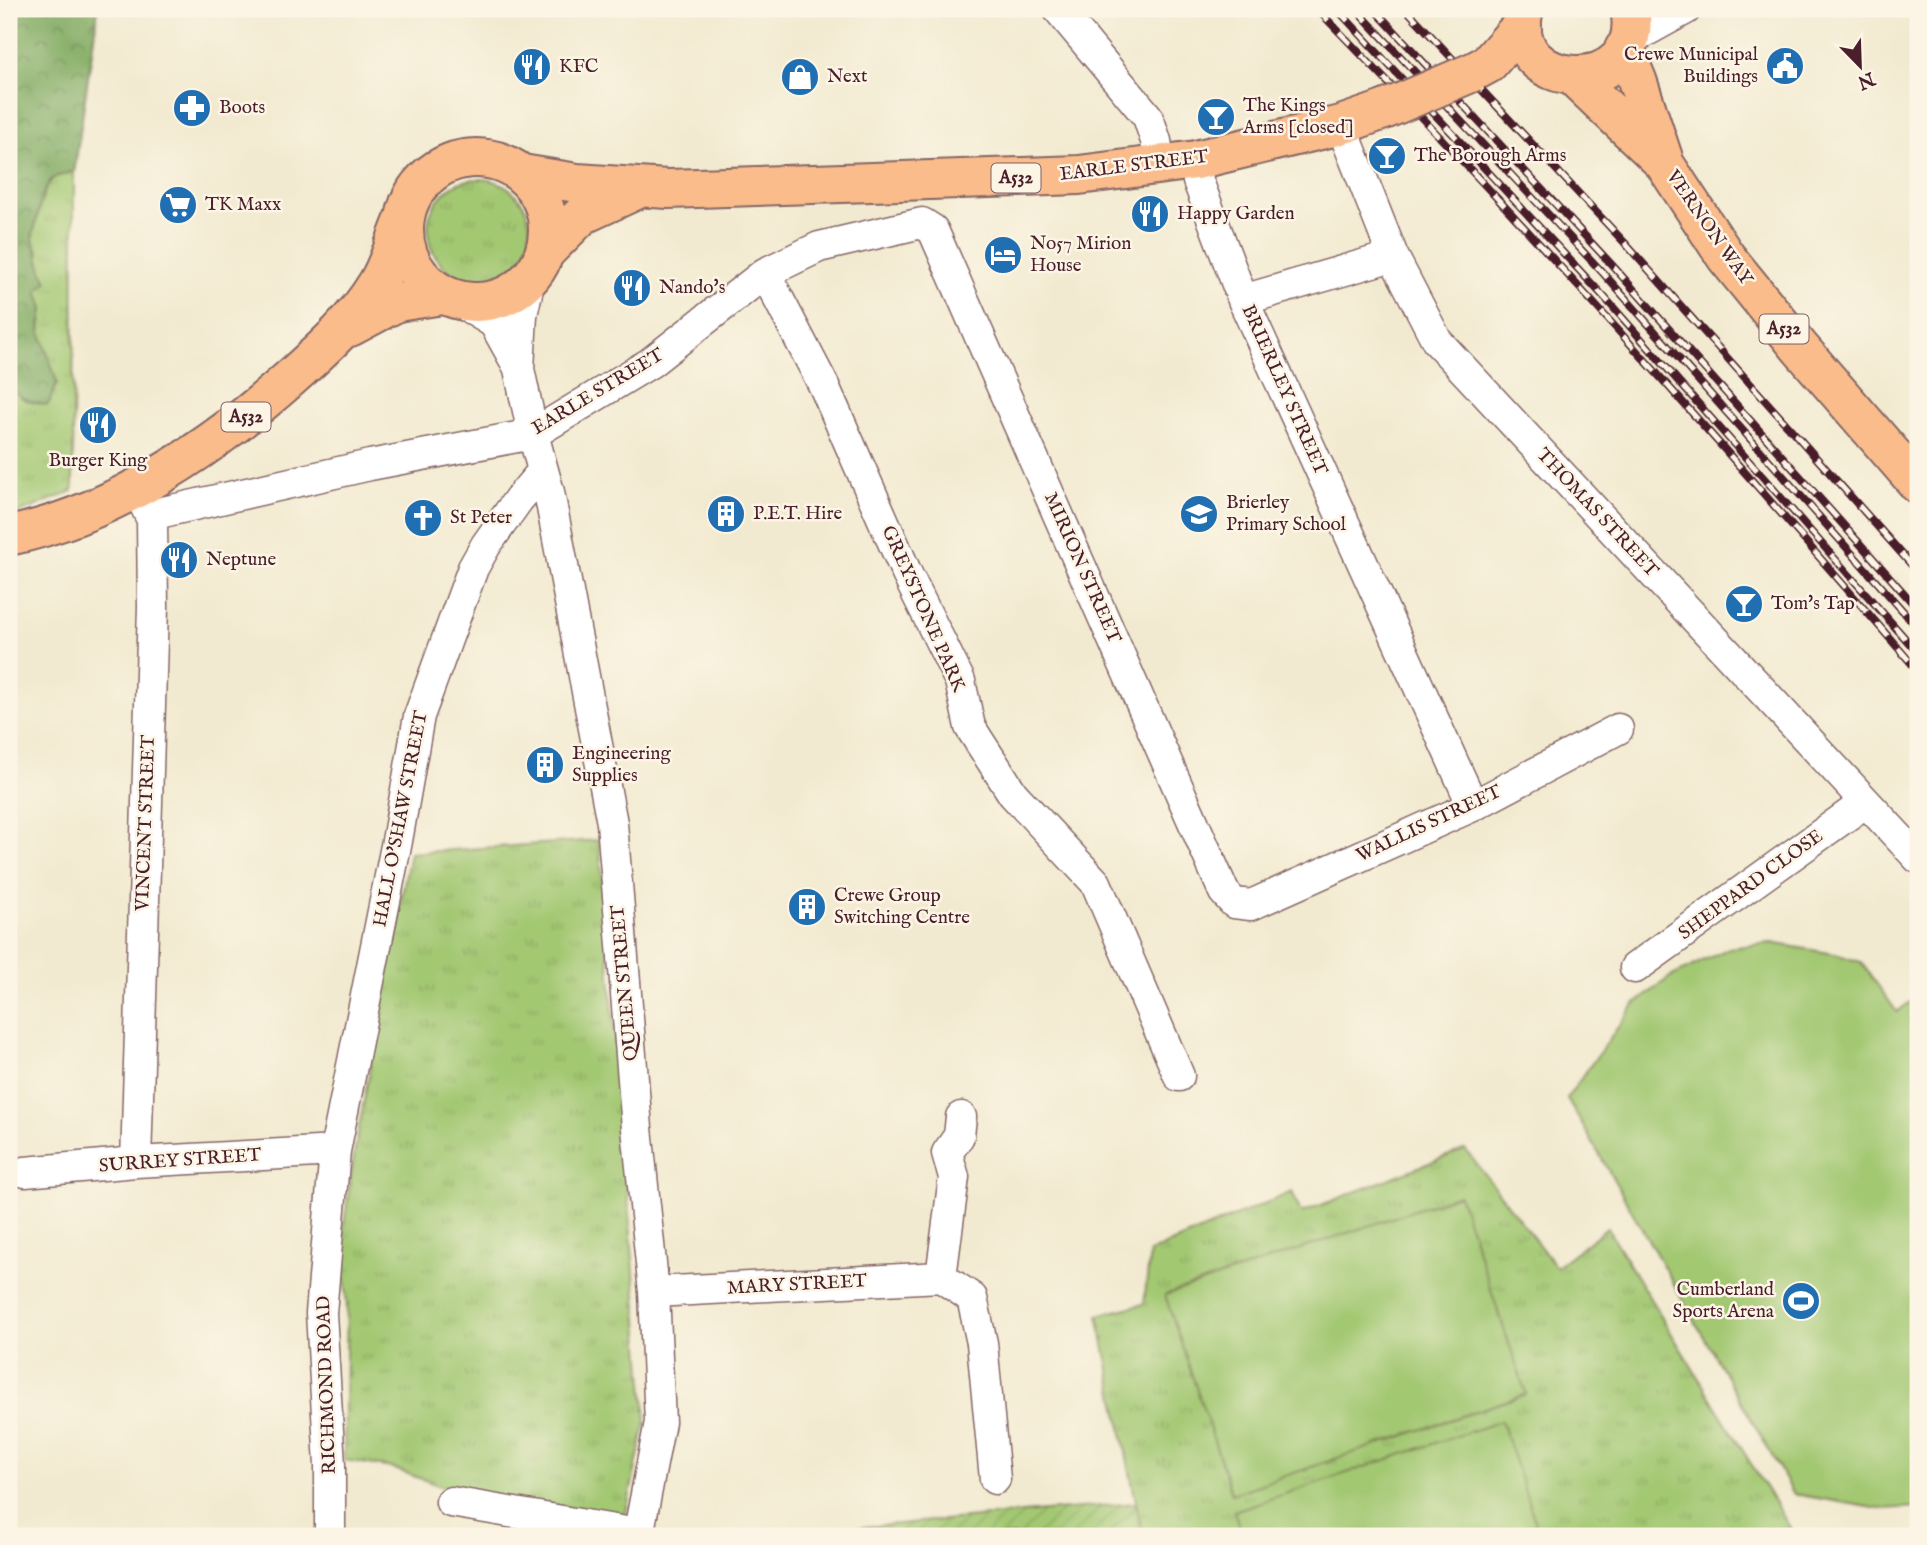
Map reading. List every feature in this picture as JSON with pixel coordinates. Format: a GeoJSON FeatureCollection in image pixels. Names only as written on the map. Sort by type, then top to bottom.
{"type":"FeatureCollection","features":[{"type":"Feature","properties":{"kind":"main road","name":"EARLE STREET"},"geometry":{"type":"LineString","coordinates":[[1480,68],[1523,14]]}},
{"type":"Feature","properties":{"kind":"main road","name":"VERNON WAY"},"geometry":{"type":"LineString","coordinates":[[1523,14],[1532,54],[1562,74],[1664,163]]}},
{"type":"Feature","properties":{"kind":"main road"},"geometry":{"type":"LineString","coordinates":[[1562,74],[1600,71],[1618,58],[1627,33]]}},
{"type":"Feature","properties":{"kind":"main road","name":"VERNON WAY"},"geometry":{"type":"LineString","coordinates":[[1627,33],[1637,80],[1664,163],[1726,257],[1800,348],[1918,484]]}},
{"type":"Feature","properties":{"kind":"main road","name":"EARLE STREET"},"geometry":{"type":"LineString","coordinates":[[522,174],[577,183],[640,188],[1079,175],[1178,163],[1341,125],[1384,110],[1480,68],[1562,74]]}},
{"type":"Feature","properties":{"kind":"main road"},"geometry":{"type":"LineString","coordinates":[[464,158],[484,158],[505,163],[522,174],[537,191],[545,210],[548,231],[537,266],[515,291],[497,300],[478,303],[451,298],[425,282],[411,264],[404,242],[404,220],[416,188],[429,174],[464,158]]}},
{"type":"Feature","properties":{"kind":"main road","name":"EARLE STREET"},"geometry":{"type":"LineString","coordinates":[[537,266],[582,215],[640,188]]}},
{"type":"Feature","properties":{"kind":"main road","name":"EARLE STREET"},"geometry":{"type":"LineString","coordinates":[[17,534],[84,512],[143,501],[194,455],[255,411],[344,330],[379,282],[404,220]]}},
{"type":"Feature","properties":{"kind":"main road","name":"EARLE STREET"},"geometry":{"type":"LineString","coordinates":[[344,330],[397,302],[451,298]]}},
{"type":"Feature","properties":{"kind":"street","name":"BRIERLEY STREET"},"geometry":{"type":"LineString","coordinates":[[1058,9],[1148,117],[1156,141],[1198,181],[1243,300],[1473,806]]}},
{"type":"Feature","properties":{"kind":"street"},"geometry":{"type":"LineString","coordinates":[[1627,33],[1686,9]]}},
{"type":"Feature","properties":{"kind":"street","name":"THOMAS STREET"},"geometry":{"type":"LineString","coordinates":[[1341,125],[1393,256],[1437,341],[1918,858]]}},
{"type":"Feature","properties":{"kind":"street","name":"EARLE STREET"},"geometry":{"type":"LineString","coordinates":[[143,501],[204,503],[370,465],[533,434],[650,363],[765,274],[819,247],[922,223],[933,230]]}},
{"type":"Feature","properties":{"kind":"street","name":"MIRION STREET"},"geometry":{"type":"LineString","coordinates":[[933,230],[1224,892],[1234,903]]}},
{"type":"Feature","properties":{"kind":"street"},"geometry":{"type":"LineString","coordinates":[[1243,300],[1393,256]]}},
{"type":"Feature","properties":{"kind":"street"},"geometry":{"type":"LineString","coordinates":[[519,369],[522,315],[537,266]]}},
{"type":"Feature","properties":{"kind":"street","name":"GREYSTONE PARK"},"geometry":{"type":"LineString","coordinates":[[765,274],[824,386],[907,573],[960,681],[970,727],[1013,794],[1096,883],[1179,1076]]}},
{"type":"Feature","properties":{"kind":"street"},"geometry":{"type":"LineString","coordinates":[[451,298],[494,323],[519,369]]}},
{"type":"Feature","properties":{"kind":"street","name":"QUEEN STREET"},"geometry":{"type":"LineString","coordinates":[[519,369],[549,492],[612,823],[654,1292],[660,1422],[638,1535]]}},
{"type":"Feature","properties":{"kind":"street","name":"HALL O'SHAW STREET"},"geometry":{"type":"LineString","coordinates":[[335,1151],[419,716],[473,568],[494,533],[542,472]]}},
{"type":"Feature","properties":{"kind":"street","name":"VINCENT STREET"},"geometry":{"type":"LineString","coordinates":[[135,1163],[153,607],[152,520],[143,501]]}},
{"type":"Feature","properties":{"kind":"street","name":"WALLIS STREET"},"geometry":{"type":"LineString","coordinates":[[1234,903],[1251,905],[1473,806],[1618,729]]}},
{"type":"Feature","properties":{"kind":"street","name":"SHEPPARD CLOSE"},"geometry":{"type":"LineString","coordinates":[[1635,968],[1866,802]]}},
{"type":"Feature","properties":{"kind":"street"},"geometry":{"type":"LineString","coordinates":[[961,1117],[959,1136],[947,1153],[954,1177],[941,1277],[972,1298],[982,1343],[995,1479]]}},
{"type":"Feature","properties":{"kind":"street","name":"SURREY STREET"},"geometry":{"type":"LineString","coordinates":[[25,1172],[335,1151]]}},
{"type":"Feature","properties":{"kind":"street","name":"RICHMOND ROAD"},"geometry":{"type":"LineString","coordinates":[[330,1536],[330,1465],[321,1313],[335,1151]]}},
{"type":"Feature","properties":{"kind":"street","name":"MARY STREET"},"geometry":{"type":"LineString","coordinates":[[654,1292],[941,1277]]}},
{"type":"Feature","properties":{"kind":"street"},"geometry":{"type":"LineString","coordinates":[[451,1502],[638,1535]]}},
{"type":"Feature","properties":{"kind":"green space"},"geometry":{"type":"Polygon","coordinates":[[[25,9],[98,9],[74,174],[71,172],[54,178],[46,188],[32,237],[47,282],[37,291],[43,308],[40,331],[57,383],[48,405],[24,399],[11,386],[9,379],[9,22],[13,12],[25,9]]]}},
{"type":"Feature","properties":{"kind":"green space"},"geometry":{"type":"Polygon","coordinates":[[[71,172],[74,174],[73,491],[9,517],[9,379],[11,387],[57,383],[40,331],[43,308],[37,291],[39,254],[32,237],[46,188],[54,178],[71,172]]]}},
{"type":"Feature","properties":{"kind":"green space"},"geometry":{"type":"Polygon","coordinates":[[[479,179],[499,182],[522,201],[527,210],[530,230],[527,250],[508,273],[499,278],[479,281],[459,278],[436,259],[431,250],[428,230],[431,210],[450,187],[459,182],[479,179]]]}},
{"type":"Feature","properties":{"kind":"green space"},"geometry":{"type":"Polygon","coordinates":[[[599,840],[646,1420],[623,1526],[468,1496],[392,1468],[344,1460],[347,1308],[342,1238],[355,1149],[410,853],[599,840]]]}},
{"type":"Feature","properties":{"kind":"green space","name":"Cumberland Sports Arena"},"geometry":{"type":"Polygon","coordinates":[[[1771,943],[1835,954],[1861,962],[1897,1012],[1918,996],[1918,1507],[1880,1509],[1794,1494],[1567,1098],[1634,1005],[1670,977],[1729,948],[1771,943]]]}},
{"type":"Feature","properties":{"kind":"green space"},"geometry":{"type":"Polygon","coordinates":[[[1465,1149],[1556,1267],[1607,1228],[1795,1536],[1143,1536],[1098,1315],[1144,1304],[1150,1252],[1292,1192],[1301,1213],[1465,1149]]]}},
{"type":"Feature","properties":{"kind":"green space"},"geometry":{"type":"Polygon","coordinates":[[[1459,1195],[1526,1394],[1232,1494],[1165,1295],[1459,1195]]]}},
{"type":"Feature","properties":{"kind":"green space"},"geometry":{"type":"Polygon","coordinates":[[[1501,1421],[1540,1536],[1242,1536],[1234,1511],[1501,1421]]]}},
{"type":"Feature","properties":{"kind":"green space"},"geometry":{"type":"Polygon","coordinates":[[[1136,1503],[1143,1536],[783,1534],[1136,1503]]]}},
{"type":"Feature","properties":{"kind":"railway"},"geometry":{"type":"LineString","coordinates":[[1317,9],[1395,89],[1623,336],[1918,671]]}},
{"type":"Feature","properties":{"kind":"railway"},"geometry":{"type":"LineString","coordinates":[[1337,9],[1605,298],[1918,653]]}},
{"type":"Feature","properties":{"kind":"railway"},"geometry":{"type":"LineString","coordinates":[[1356,9],[1603,273],[1918,628]]}},
{"type":"Feature","properties":{"kind":"railway"},"geometry":{"type":"LineString","coordinates":[[1374,9],[1612,265],[1918,609]]}},
{"type":"Feature","properties":{"kind":"railway"},"geometry":{"type":"LineString","coordinates":[[1406,9],[1624,242],[1918,572]]}},
{"type":"Feature","properties":{"kind":"place","name":"Crewe Municipal Buildings"},"geometry":{"type":"Point","coordinates":[1785,66]}},
{"type":"Feature","properties":{"kind":"place","name":"KFC"},"geometry":{"type":"Point","coordinates":[532,67]}},
{"type":"Feature","properties":{"kind":"place","name":"Next"},"geometry":{"type":"Point","coordinates":[800,77]}},
{"type":"Feature","properties":{"kind":"place","name":"Boots"},"geometry":{"type":"Point","coordinates":[192,108]}},
{"type":"Feature","properties":{"kind":"place","name":"The Kings Arms [closed]"},"geometry":{"type":"Point","coordinates":[1216,117]}},
{"type":"Feature","properties":{"kind":"place","name":"The Borough Arms"},"geometry":{"type":"Point","coordinates":[1387,156]}},
{"type":"Feature","properties":{"kind":"place","name":"TK Maxx"},"geometry":{"type":"Point","coordinates":[178,205]}},
{"type":"Feature","properties":{"kind":"place","name":"Happy Garden"},"geometry":{"type":"Point","coordinates":[1150,214]}},
{"type":"Feature","properties":{"kind":"place","name":"No57 Mirion House"},"geometry":{"type":"Point","coordinates":[1003,255]}},
{"type":"Feature","properties":{"kind":"place","name":"Nando's"},"geometry":{"type":"Point","coordinates":[632,288]}},
{"type":"Feature","properties":{"kind":"place","name":"Burger King"},"geometry":{"type":"Point","coordinates":[98,425]}},
{"type":"Feature","properties":{"kind":"place","name":"P.E.T. Hire"},"geometry":{"type":"Point","coordinates":[726,514]}},
{"type":"Feature","properties":{"kind":"place","name":"Brierley Primary School"},"geometry":{"type":"Point","coordinates":[1199,514]}},
{"type":"Feature","properties":{"kind":"place","name":"St Peter"},"geometry":{"type":"Point","coordinates":[423,518]}},
{"type":"Feature","properties":{"kind":"place","name":"Neptune"},"geometry":{"type":"Point","coordinates":[179,560]}},
{"type":"Feature","properties":{"kind":"place","name":"Tom's Tap"},"geometry":{"type":"Point","coordinates":[1744,604]}},
{"type":"Feature","properties":{"kind":"place","name":"Engineering Supplies"},"geometry":{"type":"Point","coordinates":[545,765]}},
{"type":"Feature","properties":{"kind":"place","name":"Crewe Group Switching Centre"},"geometry":{"type":"Point","coordinates":[807,907]}},
{"type":"Feature","properties":{"kind":"place","name":"Cumberland Sports Arena"},"geometry":{"type":"Point","coordinates":[1801,1301]}}]}
